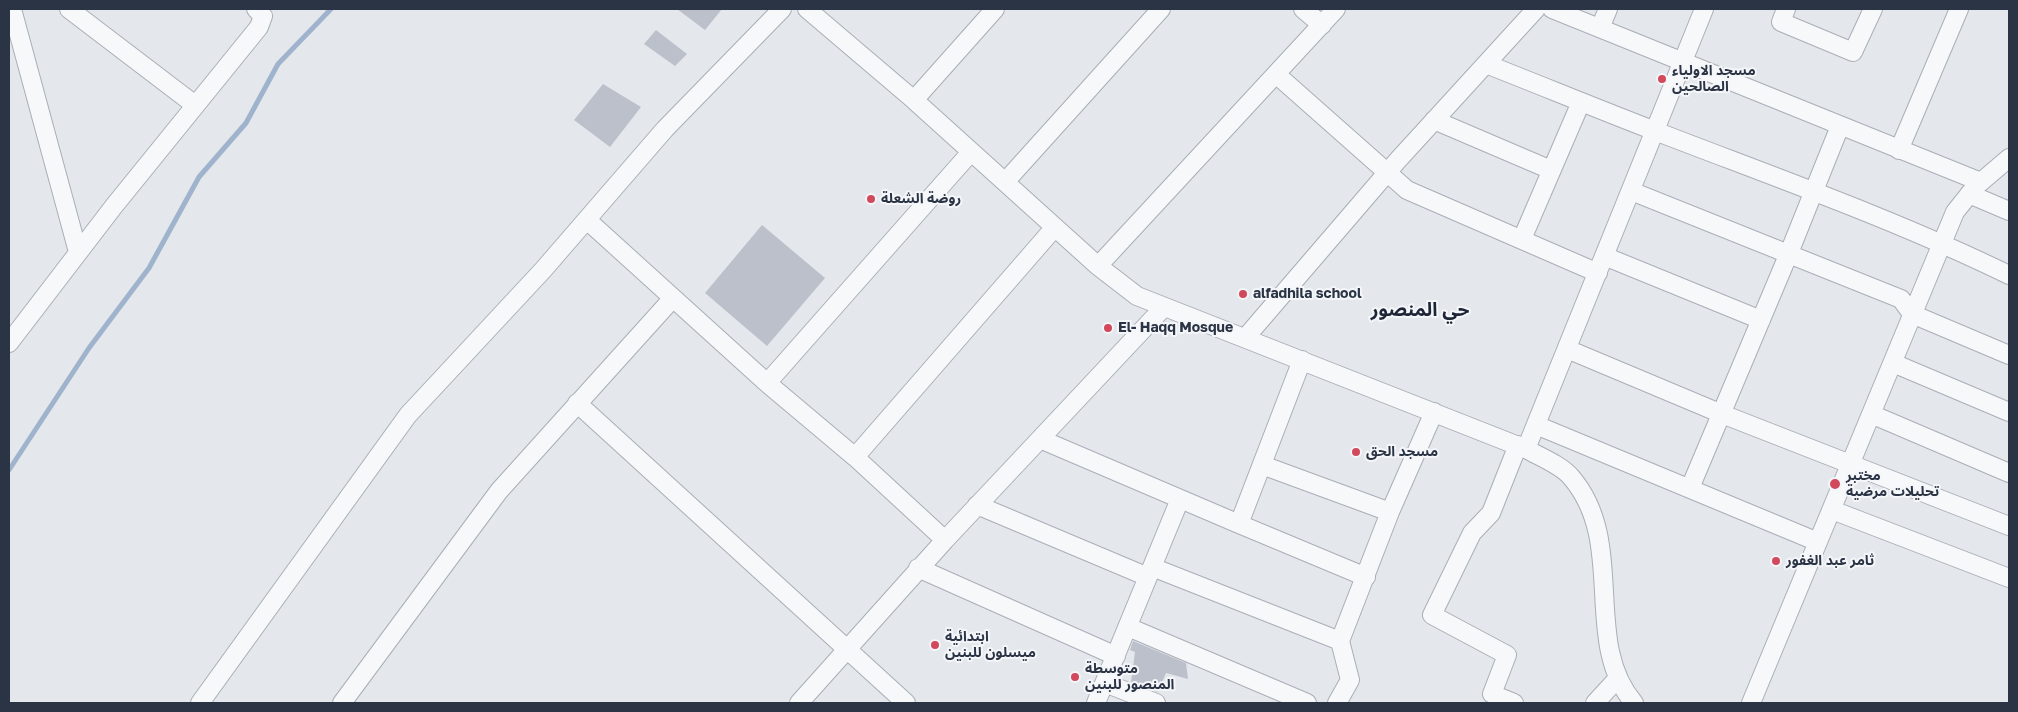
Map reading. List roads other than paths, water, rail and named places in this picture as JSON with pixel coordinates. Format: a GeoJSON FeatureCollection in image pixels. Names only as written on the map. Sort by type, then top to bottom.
{"type":"FeatureCollection","features":[{"type":"Feature","properties":{"kind":"street"},"geometry":{"type":"LineString","coordinates":[[12,9],[78,252]]}},
{"type":"Feature","properties":{"kind":"street"},"geometry":{"type":"LineString","coordinates":[[69,9],[195,105]]}},
{"type":"Feature","properties":{"kind":"street"},"geometry":{"type":"LineString","coordinates":[[9,343],[78,252],[259,27],[263,16],[256,9]]}},
{"type":"Feature","properties":{"kind":"street"},"geometry":{"type":"LineString","coordinates":[[200,703],[408,415],[587,220],[666,129],[782,9]]}},
{"type":"Feature","properties":{"kind":"street"},"geometry":{"type":"LineString","coordinates":[[806,9],[914,100],[1098,266],[1136,296],[1246,337],[1522,447],[1570,476],[1586,499],[1599,530],[1604,563],[1608,636],[1618,678],[1634,703]]}},
{"type":"Feature","properties":{"kind":"street"},"geometry":{"type":"LineString","coordinates":[[914,100],[995,9]]}},
{"type":"Feature","properties":{"kind":"street"},"geometry":{"type":"LineString","coordinates":[[1005,182],[1161,9]]}},
{"type":"Feature","properties":{"kind":"street"},"geometry":{"type":"LineString","coordinates":[[1303,9],[1322,25]]}},
{"type":"Feature","properties":{"kind":"street"},"geometry":{"type":"LineString","coordinates":[[1098,266],[1336,9]]}},
{"type":"Feature","properties":{"kind":"street"},"geometry":{"type":"LineString","coordinates":[[1552,9],[1899,150],[1975,188],[2009,211]]}},
{"type":"Feature","properties":{"kind":"street"},"geometry":{"type":"LineString","coordinates":[[1600,28],[1608,9]]}},
{"type":"Feature","properties":{"kind":"street"},"geometry":{"type":"LineString","coordinates":[[1514,703],[1492,694],[1507,655],[1432,615],[1472,533],[1491,513],[1522,447],[1536,425],[1704,9]]}},
{"type":"Feature","properties":{"kind":"street"},"geometry":{"type":"LineString","coordinates":[[1786,9],[1781,22],[1853,52],[1873,9]]}},
{"type":"Feature","properties":{"kind":"street"},"geometry":{"type":"LineString","coordinates":[[1899,150],[1959,9]]}},
{"type":"Feature","properties":{"kind":"street"},"geometry":{"type":"LineString","coordinates":[[1246,337],[1387,173],[1486,64],[1526,12]]}},
{"type":"Feature","properties":{"kind":"street"},"geometry":{"type":"LineString","coordinates":[[1486,64],[1656,131],[1814,190],[1942,242],[2009,275]]}},
{"type":"Feature","properties":{"kind":"street"},"geometry":{"type":"LineString","coordinates":[[1276,75],[1407,190],[1598,272]]}},
{"type":"Feature","properties":{"kind":"street"},"geometry":{"type":"LineString","coordinates":[[1522,239],[1581,102]]}},
{"type":"Feature","properties":{"kind":"street"},"geometry":{"type":"LineString","coordinates":[[1434,120],[1551,170]]}},
{"type":"Feature","properties":{"kind":"street"},"geometry":{"type":"LineString","coordinates":[[1690,488],[1789,253],[1840,126]]}},
{"type":"Feature","properties":{"kind":"street"},"geometry":{"type":"LineString","coordinates":[[767,383],[971,152]]}},
{"type":"Feature","properties":{"kind":"street"},"geometry":{"type":"LineString","coordinates":[[1751,703],[1955,212],[1975,188],[2006,164]]}},
{"type":"Feature","properties":{"kind":"street"},"geometry":{"type":"LineString","coordinates":[[1631,191],[1901,299],[1912,314],[2009,355]]}},
{"type":"Feature","properties":{"kind":"street"},"geometry":{"type":"LineString","coordinates":[[587,220],[767,383],[855,457],[945,540]]}},
{"type":"Feature","properties":{"kind":"street"},"geometry":{"type":"LineString","coordinates":[[855,457],[1055,227]]}},
{"type":"Feature","properties":{"kind":"street"},"geometry":{"type":"LineString","coordinates":[[1604,256],[1761,320]]}},
{"type":"Feature","properties":{"kind":"street"},"geometry":{"type":"LineString","coordinates":[[342,703],[499,491],[673,298]]}},
{"type":"Feature","properties":{"kind":"street"},"geometry":{"type":"LineString","coordinates":[[799,703],[918,568],[1164,307]]}},
{"type":"Feature","properties":{"kind":"street"},"geometry":{"type":"LineString","coordinates":[[1567,349],[1722,414],[1851,462],[2009,526]]}},
{"type":"Feature","properties":{"kind":"street"},"geometry":{"type":"LineString","coordinates":[[1239,524],[1302,360]]}},
{"type":"Feature","properties":{"kind":"street"},"geometry":{"type":"LineString","coordinates":[[1893,363],[2009,412]]}},
{"type":"Feature","properties":{"kind":"street"},"geometry":{"type":"LineString","coordinates":[[577,404],[906,703]]}},
{"type":"Feature","properties":{"kind":"street"},"geometry":{"type":"LineString","coordinates":[[1337,703],[1350,680],[1340,641],[1390,512],[1434,412]]}},
{"type":"Feature","properties":{"kind":"street"},"geometry":{"type":"LineString","coordinates":[[1871,414],[2009,473]]}},
{"type":"Feature","properties":{"kind":"street"},"geometry":{"type":"LineString","coordinates":[[1536,425],[1818,542]]}},
{"type":"Feature","properties":{"kind":"street"},"geometry":{"type":"LineString","coordinates":[[1040,439],[1366,577]]}},
{"type":"Feature","properties":{"kind":"street"},"geometry":{"type":"LineString","coordinates":[[1262,465],[1390,512]]}},
{"type":"Feature","properties":{"kind":"street"},"geometry":{"type":"LineString","coordinates":[[1096,703],[1180,499]]}},
{"type":"Feature","properties":{"kind":"street"},"geometry":{"type":"LineString","coordinates":[[977,506],[1150,572],[1340,641]]}},
{"type":"Feature","properties":{"kind":"street"},"geometry":{"type":"LineString","coordinates":[[1832,510],[2009,578]]}},
{"type":"Feature","properties":{"kind":"street"},"geometry":{"type":"LineString","coordinates":[[918,568],[1116,656]]}},
{"type":"Feature","properties":{"kind":"street"},"geometry":{"type":"LineString","coordinates":[[1128,626],[1307,703]]}},
{"type":"Feature","properties":{"kind":"street"},"geometry":{"type":"LineString","coordinates":[[1595,703],[1618,678]]}},
{"type":"Feature","properties":{"kind":"street"},"geometry":{"type":"LineString","coordinates":[[1105,683],[1156,703]]}},
{"type":"Feature","properties":{"kind":"waterway"},"geometry":{"type":"LineString","coordinates":[[9,470],[89,348],[149,268],[199,177],[246,123],[278,64],[331,9]]}},
{"type":"Feature","properties":{"kind":"place","name":"مسجد الاولياء الصالحين"},"geometry":{"type":"Point","coordinates":[1662,79]}},
{"type":"Feature","properties":{"kind":"place","name":"روضة الشعلة"},"geometry":{"type":"Point","coordinates":[871,199]}},
{"type":"Feature","properties":{"kind":"place","name":"alfadhila school"},"geometry":{"type":"Point","coordinates":[1243,294]}},
{"type":"Feature","properties":{"kind":"place","name":"El- Haqq Mosque"},"geometry":{"type":"Point","coordinates":[1108,328]}},
{"type":"Feature","properties":{"kind":"place","name":"مسجد الحق"},"geometry":{"type":"Point","coordinates":[1356,452]}},
{"type":"Feature","properties":{"kind":"place","name":"مختبر تحليلات مرضية"},"geometry":{"type":"Point","coordinates":[1835,484]}},
{"type":"Feature","properties":{"kind":"place","name":"ثامر عبد الغفور"},"geometry":{"type":"Point","coordinates":[1776,561]}},
{"type":"Feature","properties":{"kind":"place","name":"ابتدائية ميسلون للبنين"},"geometry":{"type":"Point","coordinates":[935,645]}},
{"type":"Feature","properties":{"kind":"place","name":"متوسطة المنصور للبنين"},"geometry":{"type":"Point","coordinates":[1075,677]}},
{"type":"Feature","properties":{"kind":"district","name":"حي المنصور"},"geometry":{"type":"Point","coordinates":[1420,310]}}]}
